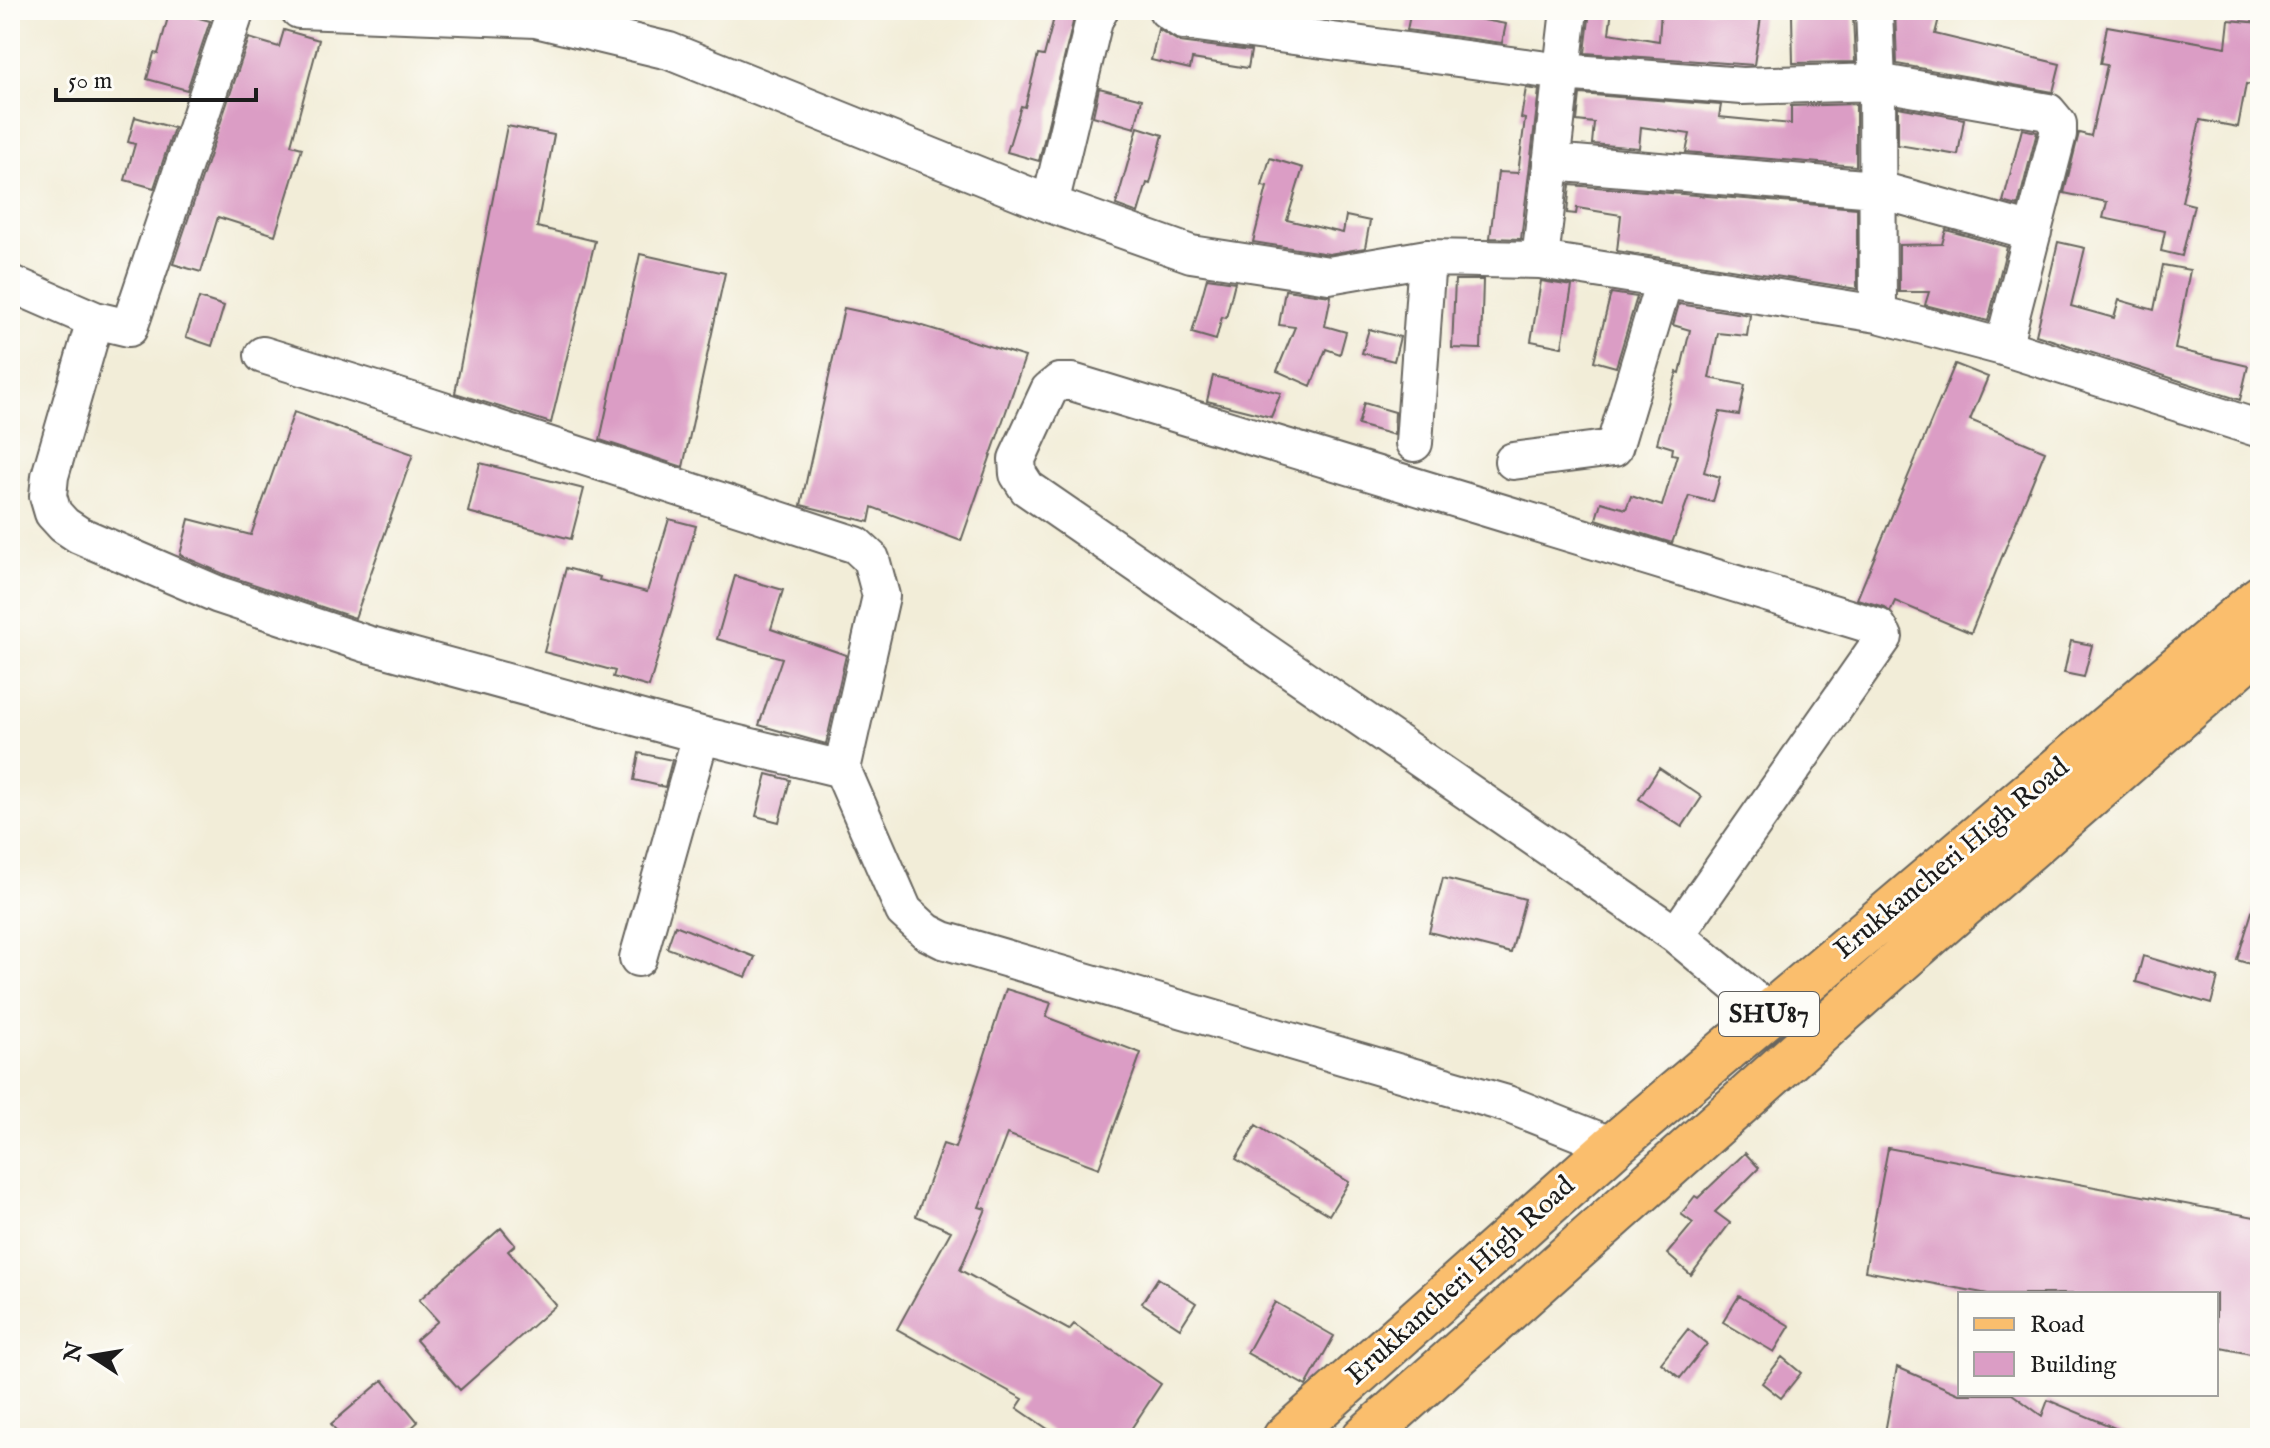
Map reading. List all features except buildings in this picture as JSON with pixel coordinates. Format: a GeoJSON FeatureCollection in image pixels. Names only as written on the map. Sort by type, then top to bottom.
{"type":"FeatureCollection","features":[{"type":"Feature","properties":{"kind":"main road","name":"Erukkancheri High Road"},"geometry":{"type":"LineString","coordinates":[[1285,1438],[1613,1146],[2260,598]]}},
{"type":"Feature","properties":{"kind":"main road","name":"SHU87"},"geometry":{"type":"LineString","coordinates":[[1364,1438],[1902,959],[2260,647]]}},
{"type":"Feature","properties":{"kind":"main road"},"geometry":{"type":"LineString","coordinates":[[1877,923],[1902,959]]}},
{"type":"Feature","properties":{"kind":"street"},"geometry":{"type":"LineString","coordinates":[[10,283],[95,320],[129,328],[236,10]]}},
{"type":"Feature","properties":{"kind":"street"},"geometry":{"type":"LineString","coordinates":[[299,10],[537,14],[669,51],[1050,204],[1191,254],[1329,275],[1427,258],[1540,260],[1878,314],[2003,347],[2260,429]]}},
{"type":"Feature","properties":{"kind":"street"},"geometry":{"type":"LineString","coordinates":[[1050,204],[1094,20],[1100,10]]}},
{"type":"Feature","properties":{"kind":"street"},"geometry":{"type":"LineString","coordinates":[[1167,10],[1183,21],[1562,72],[1742,86],[1877,82],[2040,110],[2053,116],[2058,124],[2058,134],[2003,347]]}},
{"type":"Feature","properties":{"kind":"street"},"geometry":{"type":"LineString","coordinates":[[1540,260],[1569,10]]}},
{"type":"Feature","properties":{"kind":"street"},"geometry":{"type":"LineString","coordinates":[[1874,10],[1878,314]]}},
{"type":"Feature","properties":{"kind":"street"},"geometry":{"type":"LineString","coordinates":[[1551,162],[1876,189],[2033,232]]}},
{"type":"Feature","properties":{"kind":"street"},"geometry":{"type":"LineString","coordinates":[[1414,443],[1427,258]]}},
{"type":"Feature","properties":{"kind":"street"},"geometry":{"type":"LineString","coordinates":[[1513,461],[1614,448],[1664,281]]}},
{"type":"Feature","properties":{"kind":"street"},"geometry":{"type":"LineString","coordinates":[[95,320],[50,476],[48,496],[53,513],[79,535],[219,595],[367,644],[701,735],[842,769]]}},
{"type":"Feature","properties":{"kind":"street"},"geometry":{"type":"LineString","coordinates":[[263,355],[856,545],[871,559],[881,596],[842,769],[904,911],[927,932],[943,940],[1507,1104],[1613,1146]]}},
{"type":"Feature","properties":{"kind":"street"},"geometry":{"type":"LineString","coordinates":[[1676,935],[1884,637],[1878,627],[1072,382],[1059,382],[1049,390],[1017,459],[1018,474],[1027,488],[1676,935],[1770,1013]]}},
{"type":"Feature","properties":{"kind":"street"},"geometry":{"type":"LineString","coordinates":[[638,958],[701,735]]}}]}
